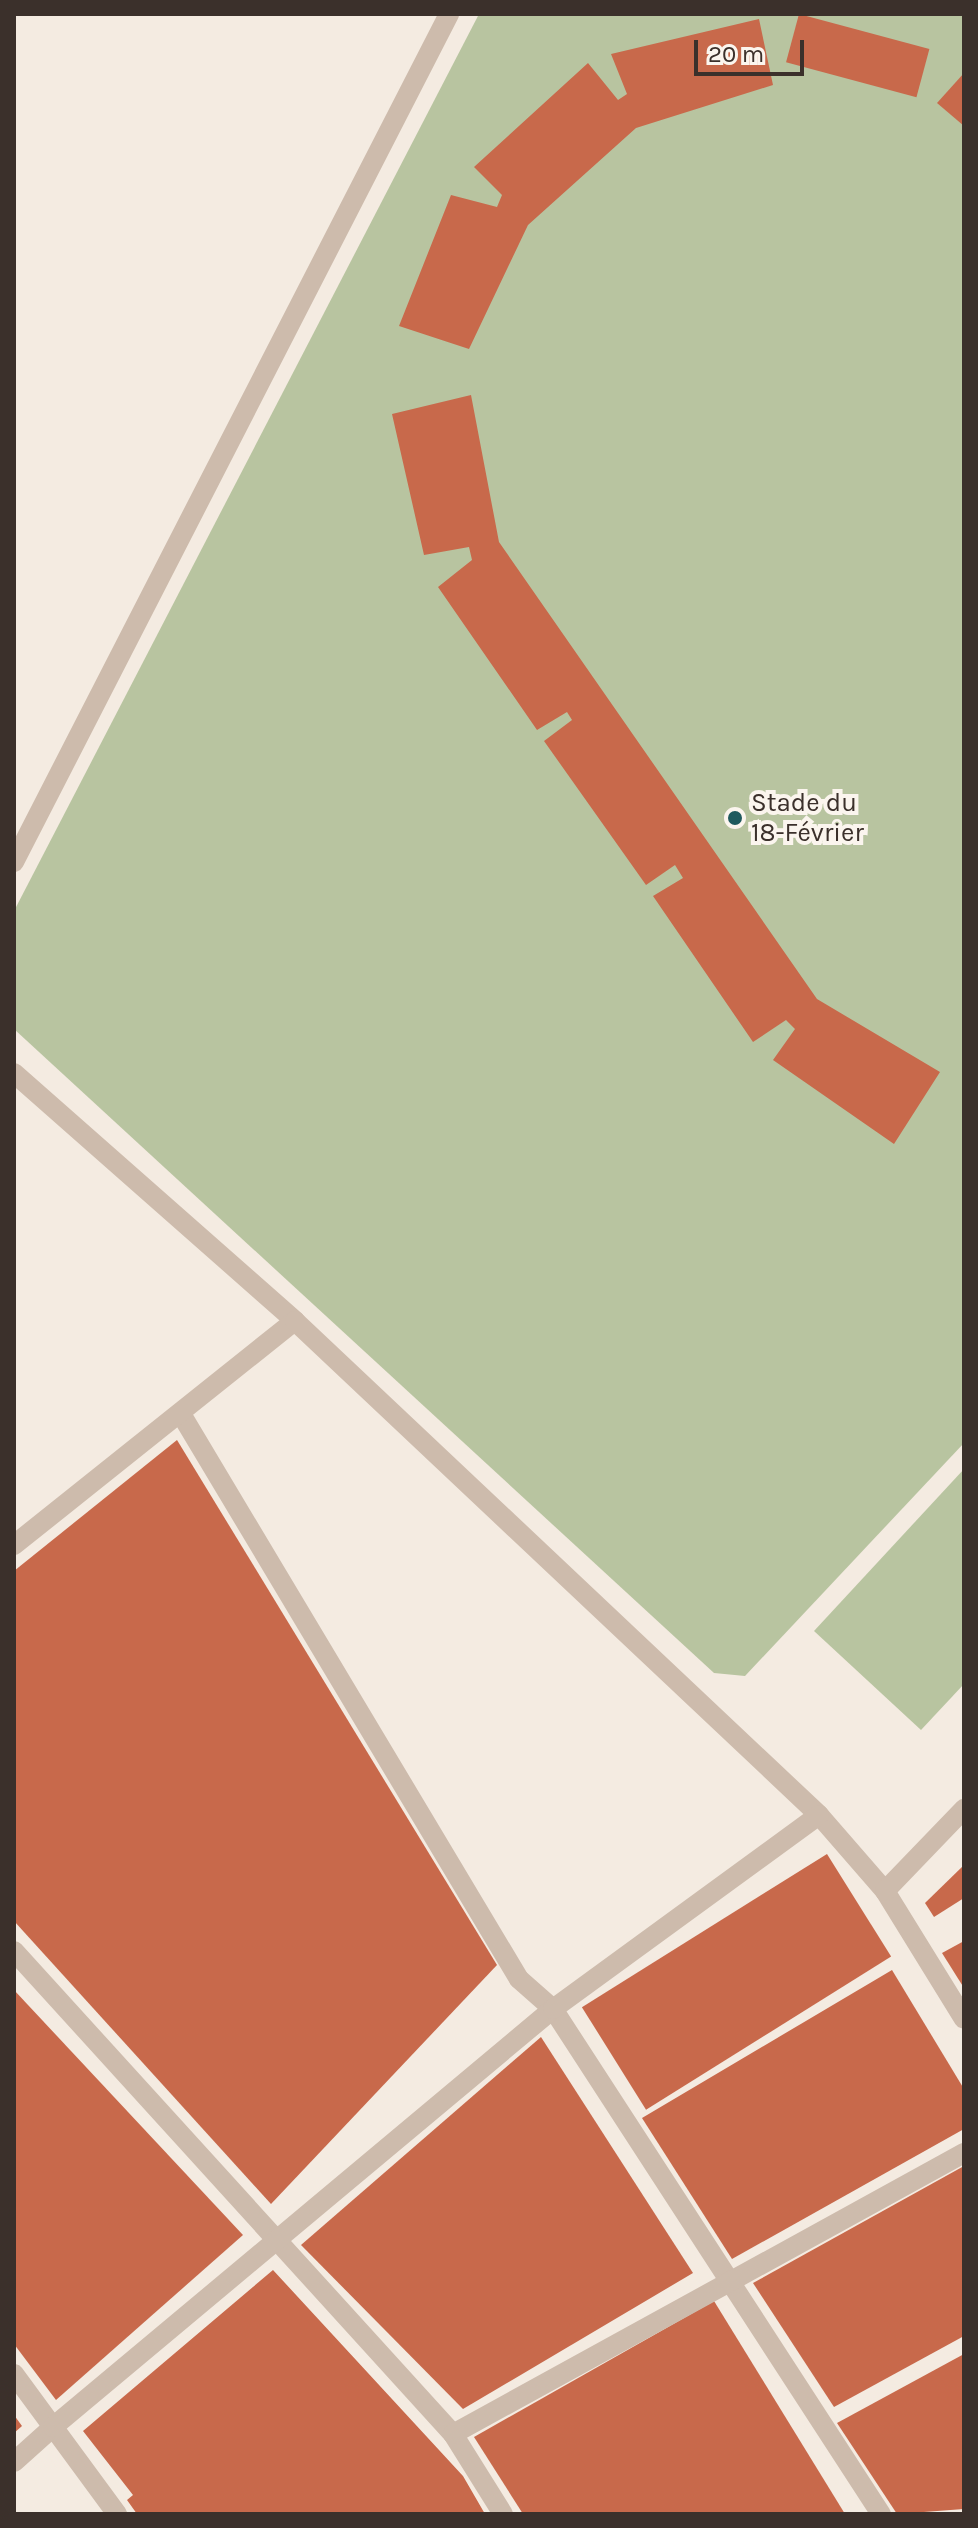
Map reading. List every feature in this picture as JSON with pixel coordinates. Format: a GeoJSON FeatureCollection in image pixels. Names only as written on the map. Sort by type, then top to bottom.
{"type":"FeatureCollection","features":[{"type":"Feature","properties":{"kind":"street"},"geometry":{"type":"LineString","coordinates":[[14,862],[449,14]]}},
{"type":"Feature","properties":{"kind":"street"},"geometry":{"type":"LineString","coordinates":[[14,1073],[295,1321],[819,1815],[885,1891],[964,2019]]}},
{"type":"Feature","properties":{"kind":"street"},"geometry":{"type":"LineString","coordinates":[[14,1545],[295,1321]]}},
{"type":"Feature","properties":{"kind":"street"},"geometry":{"type":"LineString","coordinates":[[181,1414],[519,1979],[553,2009],[732,2279],[881,2514]]}},
{"type":"Feature","properties":{"kind":"street"},"geometry":{"type":"LineString","coordinates":[[885,1891],[964,1809]]}},
{"type":"Feature","properties":{"kind":"street"},"geometry":{"type":"LineString","coordinates":[[14,2462],[553,2009],[819,1815]]}},
{"type":"Feature","properties":{"kind":"street"},"geometry":{"type":"LineString","coordinates":[[14,1951],[283,2239],[453,2434],[503,2514]]}},
{"type":"Feature","properties":{"kind":"street"},"geometry":{"type":"LineString","coordinates":[[453,2434],[964,2153]]}},
{"type":"Feature","properties":{"kind":"street"},"geometry":{"type":"LineString","coordinates":[[14,2374],[117,2514]]}},
{"type":"Feature","properties":{"kind":"green space"},"geometry":{"type":"Polygon","coordinates":[[[479,14],[964,14],[964,1443],[745,1676],[714,1673],[14,1029],[14,911],[479,14]]]}},
{"type":"Feature","properties":{"kind":"green space"},"geometry":{"type":"Polygon","coordinates":[[[964,1469],[964,1684],[921,1730],[814,1631],[964,1469]]]}},
{"type":"Feature","properties":{"kind":"building"},"geometry":{"type":"Polygon","coordinates":[[[799,14],[929,49],[916,97],[786,62],[799,14]]]}},
{"type":"Feature","properties":{"kind":"building"},"geometry":{"type":"Polygon","coordinates":[[[759,19],[773,85],[636,128],[528,225],[469,349],[399,326],[451,195],[497,207],[502,195],[474,167],[588,63],[618,100],[627,94],[611,54],[759,19]]]}},
{"type":"Feature","properties":{"kind":"building"},"geometry":{"type":"Polygon","coordinates":[[[964,73],[964,126],[937,103],[964,73]]]}},
{"type":"Feature","properties":{"kind":"building"},"geometry":{"type":"Polygon","coordinates":[[[471,395],[499,542],[817,999],[940,1072],[894,1144],[773,1060],[795,1029],[786,1020],[753,1042],[653,896],[683,878],[675,865],[646,885],[544,741],[572,720],[567,712],[537,730],[438,587],[472,560],[469,547],[424,555],[392,414],[471,395]]]}},
{"type":"Feature","properties":{"kind":"building"},"geometry":{"type":"Polygon","coordinates":[[[177,1440],[497,1965],[271,2204],[14,1921],[14,1571],[177,1440]]]}},
{"type":"Feature","properties":{"kind":"building"},"geometry":{"type":"Polygon","coordinates":[[[827,1854],[891,1957],[646,2110],[582,2007],[827,1854]]]}},
{"type":"Feature","properties":{"kind":"building"},"geometry":{"type":"Polygon","coordinates":[[[964,1865],[964,1898],[934,1917],[925,1903],[964,1865]]]}},
{"type":"Feature","properties":{"kind":"building"},"geometry":{"type":"Polygon","coordinates":[[[964,1941],[964,1988],[942,1953],[964,1941]]]}},
{"type":"Feature","properties":{"kind":"building"},"geometry":{"type":"Polygon","coordinates":[[[892,1970],[964,2089],[964,2129],[732,2259],[642,2118],[892,1970]]]}},
{"type":"Feature","properties":{"kind":"building"},"geometry":{"type":"Polygon","coordinates":[[[14,1990],[243,2235],[56,2400],[14,2344],[14,1990]]]}},
{"type":"Feature","properties":{"kind":"building"},"geometry":{"type":"Polygon","coordinates":[[[541,2037],[693,2273],[463,2409],[301,2245],[541,2037]]]}},
{"type":"Feature","properties":{"kind":"building"},"geometry":{"type":"Polygon","coordinates":[[[964,2166],[964,2336],[834,2407],[753,2283],[964,2166]]]}},
{"type":"Feature","properties":{"kind":"building"},"geometry":{"type":"Polygon","coordinates":[[[273,2270],[463,2476],[485,2514],[137,2514],[127,2500],[133,2495],[83,2431],[273,2270]]]}},
{"type":"Feature","properties":{"kind":"building"},"geometry":{"type":"Polygon","coordinates":[[[714,2301],[845,2514],[523,2514],[474,2437],[714,2301]]]}},
{"type":"Feature","properties":{"kind":"building"},"geometry":{"type":"Polygon","coordinates":[[[964,2354],[964,2509],[897,2514],[837,2423],[964,2354]]]}},
{"type":"Feature","properties":{"kind":"building"},"geometry":{"type":"Polygon","coordinates":[[[14,2415],[22,2426],[14,2433],[14,2415]]]}},
{"type":"Feature","properties":{"kind":"place","name":"Stade du 18-Février"},"geometry":{"type":"Point","coordinates":[735,818]}}]}
